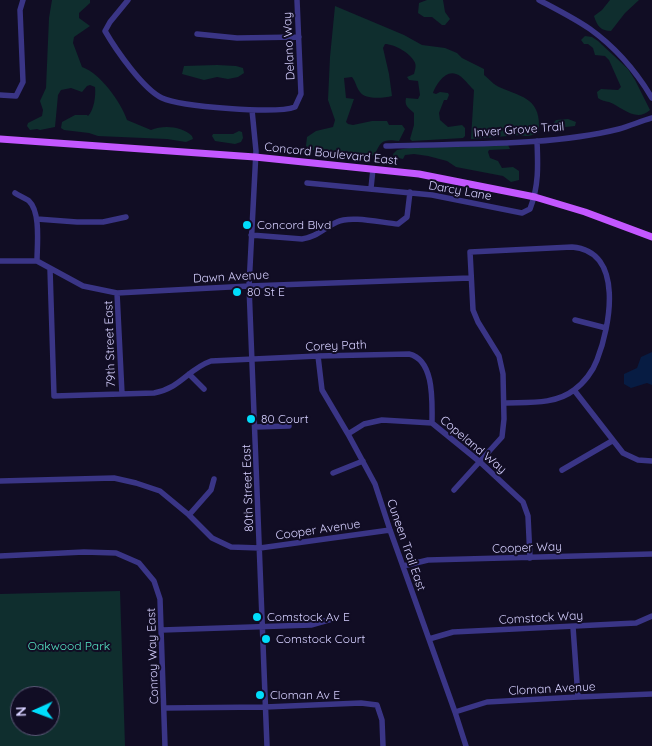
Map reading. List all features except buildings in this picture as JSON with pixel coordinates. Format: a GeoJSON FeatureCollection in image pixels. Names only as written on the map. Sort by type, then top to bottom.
{"type":"FeatureCollection","features":[{"type":"Feature","properties":{"kind":"main road","name":"Concord Boulevard East"},"geometry":{"type":"LineString","coordinates":[[0,139],[255,157],[442,178],[535,197],[585,212],[652,237]]}},
{"type":"Feature","properties":{"kind":"street"},"geometry":{"type":"LineString","coordinates":[[0,95],[16,96],[24,82],[20,10],[23,0]]}},
{"type":"Feature","properties":{"kind":"street"},"geometry":{"type":"LineString","coordinates":[[128,0],[110,22],[105,32],[115,49],[147,86],[162,98],[181,103],[252,110]]}},
{"type":"Feature","properties":{"kind":"street","name":"Delano Way"},"geometry":{"type":"LineString","coordinates":[[252,110],[288,110],[295,107],[301,94],[296,0]]}},
{"type":"Feature","properties":{"kind":"street"},"geometry":{"type":"LineString","coordinates":[[539,0],[589,28],[620,54],[652,98]]}},
{"type":"Feature","properties":{"kind":"street"},"geometry":{"type":"LineString","coordinates":[[196,34],[237,38],[298,37]]}},
{"type":"Feature","properties":{"kind":"street","name":"80th Street East"},"geometry":{"type":"LineString","coordinates":[[252,110],[255,157],[249,286],[256,427],[266,746]]}},
{"type":"Feature","properties":{"kind":"street","name":"Inver Grove Trail"},"geometry":{"type":"LineString","coordinates":[[386,146],[537,141],[602,132],[652,118]]}},
{"type":"Feature","properties":{"kind":"street"},"geometry":{"type":"LineString","coordinates":[[535,197],[538,177],[537,141]]}},
{"type":"Feature","properties":{"kind":"street"},"geometry":{"type":"LineString","coordinates":[[371,188],[373,169]]}},
{"type":"Feature","properties":{"kind":"street","name":"Darcy Lane"},"geometry":{"type":"LineString","coordinates":[[307,184],[410,192],[522,213],[530,209],[535,197]]}},
{"type":"Feature","properties":{"kind":"street"},"geometry":{"type":"LineString","coordinates":[[251,236],[310,238],[337,222],[348,219],[398,224],[407,217],[410,192]]}},
{"type":"Feature","properties":{"kind":"street"},"geometry":{"type":"LineString","coordinates":[[0,261],[37,261],[37,219],[34,209],[30,201],[15,193]]}},
{"type":"Feature","properties":{"kind":"street"},"geometry":{"type":"LineString","coordinates":[[37,219],[103,222],[126,217]]}},
{"type":"Feature","properties":{"kind":"street"},"geometry":{"type":"LineString","coordinates":[[454,490],[502,437],[503,374],[499,356],[478,322],[473,310],[470,252],[562,248],[582,249],[592,254],[602,264],[607,275],[610,301],[606,328],[590,374],[574,390],[549,401],[504,403]]}},
{"type":"Feature","properties":{"kind":"street","name":"Dawn Avenue"},"geometry":{"type":"LineString","coordinates":[[37,261],[83,286],[117,293],[470,278]]}},
{"type":"Feature","properties":{"kind":"street","name":"Corey Path"},"geometry":{"type":"LineString","coordinates":[[50,269],[54,396],[166,391],[202,364],[211,361],[409,354],[414,355],[420,360],[429,378],[432,423]]}},
{"type":"Feature","properties":{"kind":"street","name":"79th Street East"},"geometry":{"type":"LineString","coordinates":[[117,293],[122,394]]}},
{"type":"Feature","properties":{"kind":"street"},"geometry":{"type":"LineString","coordinates":[[575,320],[606,328]]}},
{"type":"Feature","properties":{"kind":"street","name":"Cuneen Trail East"},"geometry":{"type":"LineString","coordinates":[[318,356],[322,390],[375,484],[466,746]]}},
{"type":"Feature","properties":{"kind":"street"},"geometry":{"type":"LineString","coordinates":[[189,374],[204,389]]}},
{"type":"Feature","properties":{"kind":"street"},"geometry":{"type":"LineString","coordinates":[[574,390],[612,441],[628,456],[638,460],[652,461]]}},
{"type":"Feature","properties":{"kind":"street","name":"Copeland Way"},"geometry":{"type":"LineString","coordinates":[[348,434],[364,424],[382,420],[432,423],[480,462],[523,502],[528,516],[530,558]]}},
{"type":"Feature","properties":{"kind":"street"},"geometry":{"type":"LineString","coordinates":[[256,427],[289,426]]}},
{"type":"Feature","properties":{"kind":"street"},"geometry":{"type":"LineString","coordinates":[[562,470],[612,441]]}},
{"type":"Feature","properties":{"kind":"street"},"geometry":{"type":"LineString","coordinates":[[333,473],[363,461]]}},
{"type":"Feature","properties":{"kind":"street","name":"Cooper Avenue"},"geometry":{"type":"LineString","coordinates":[[0,481],[114,478],[136,483],[160,491],[189,515],[212,538],[231,547],[260,548],[390,530]]}},
{"type":"Feature","properties":{"kind":"street"},"geometry":{"type":"LineString","coordinates":[[189,515],[211,490],[214,479]]}},
{"type":"Feature","properties":{"kind":"street","name":"Conroy Way East"},"geometry":{"type":"LineString","coordinates":[[0,556],[84,552],[116,553],[139,563],[154,581],[160,600],[165,746]]}},
{"type":"Feature","properties":{"kind":"street","name":"Cooper Way"},"geometry":{"type":"LineString","coordinates":[[403,566],[428,560],[652,554]]}},
{"type":"Feature","properties":{"kind":"street","name":"Comstock Way"},"geometry":{"type":"LineString","coordinates":[[429,639],[453,632],[636,623],[652,616]]}},
{"type":"Feature","properties":{"kind":"street"},"geometry":{"type":"LineString","coordinates":[[162,630],[311,625],[332,619]]}},
{"type":"Feature","properties":{"kind":"street"},"geometry":{"type":"LineString","coordinates":[[574,627],[578,697]]}},
{"type":"Feature","properties":{"kind":"street","name":"Cloman Avenue"},"geometry":{"type":"LineString","coordinates":[[455,712],[486,702],[652,694]]}},
{"type":"Feature","properties":{"kind":"street"},"geometry":{"type":"LineString","coordinates":[[165,708],[265,707],[361,703],[377,705],[382,720],[383,746]]}},
{"type":"Feature","properties":{"kind":"green space"},"geometry":{"type":"Polygon","coordinates":[[[52,0],[90,0],[90,3],[79,13],[79,18],[90,26],[74,37],[73,43],[82,67],[96,75],[109,89],[127,120],[151,130],[167,127],[178,128],[188,133],[193,139],[186,142],[167,139],[98,136],[64,130],[61,128],[62,122],[75,115],[88,116],[92,110],[95,87],[90,85],[82,92],[71,88],[61,90],[58,95],[55,127],[30,130],[27,126],[28,123],[42,116],[43,110],[40,101],[46,88],[49,18],[52,0]]]}},
{"type":"Feature","properties":{"kind":"green space"},"geometry":{"type":"Polygon","coordinates":[[[427,0],[443,0],[445,12],[450,19],[445,25],[442,25],[432,17],[424,17],[418,13],[419,3],[427,0]]]}},
{"type":"Feature","properties":{"kind":"green space"},"geometry":{"type":"Polygon","coordinates":[[[610,0],[639,0],[625,13],[611,31],[600,27],[594,16],[610,0]]]}},
{"type":"Feature","properties":{"kind":"green space"},"geometry":{"type":"Polygon","coordinates":[[[335,6],[404,35],[422,45],[445,48],[457,53],[462,58],[484,69],[484,75],[495,85],[530,101],[537,113],[539,132],[528,136],[471,139],[474,90],[461,77],[452,73],[442,79],[433,93],[448,93],[447,100],[444,100],[439,113],[440,120],[448,127],[462,125],[465,128],[465,136],[463,138],[412,141],[410,139],[414,125],[414,113],[407,107],[406,98],[418,99],[420,95],[418,81],[409,80],[407,77],[414,74],[415,64],[412,58],[405,52],[397,47],[385,44],[383,48],[392,96],[380,98],[362,95],[352,77],[344,78],[346,98],[354,99],[346,122],[353,125],[372,121],[387,121],[389,125],[402,125],[405,129],[399,141],[389,140],[383,142],[375,154],[371,156],[351,152],[312,150],[306,146],[307,137],[316,131],[333,127],[335,120],[328,100],[335,6]]]}},
{"type":"Feature","properties":{"kind":"green space"},"geometry":{"type":"Polygon","coordinates":[[[585,36],[592,37],[598,41],[628,69],[650,110],[640,115],[629,113],[598,98],[597,92],[601,89],[618,90],[621,87],[609,60],[605,56],[595,55],[593,48],[588,44],[584,44],[581,40],[585,36]]]}},
{"type":"Feature","properties":{"kind":"green space"},"geometry":{"type":"Polygon","coordinates":[[[217,65],[243,68],[244,73],[238,77],[228,79],[217,77],[204,80],[182,74],[184,66],[217,65]]]}},
{"type":"Feature","properties":{"kind":"green space"},"geometry":{"type":"Polygon","coordinates":[[[568,119],[576,122],[575,126],[557,128],[552,125],[556,120],[568,119]]]}},
{"type":"Feature","properties":{"kind":"green space"},"geometry":{"type":"Polygon","coordinates":[[[239,131],[242,132],[243,138],[241,142],[235,144],[215,141],[212,136],[213,134],[233,134],[239,131]]]}},
{"type":"Feature","properties":{"kind":"green space"},"geometry":{"type":"Polygon","coordinates":[[[508,145],[510,149],[489,150],[488,152],[490,158],[498,161],[502,168],[513,167],[519,171],[519,180],[511,182],[503,176],[456,167],[447,161],[428,156],[405,155],[403,159],[394,157],[393,154],[397,150],[409,148],[508,145]]]}},
{"type":"Feature","properties":{"kind":"green space","name":"Oakwood Park"},"geometry":{"type":"Polygon","coordinates":[[[120,591],[125,746],[0,746],[0,594],[120,591]]]}},
{"type":"Feature","properties":{"kind":"water"},"geometry":{"type":"Polygon","coordinates":[[[652,352],[652,385],[647,383],[631,388],[624,384],[624,374],[637,368],[641,357],[652,352]]]}},
{"type":"Feature","properties":{"kind":"place","name":"Concord Blvd"},"geometry":{"type":"Point","coordinates":[247,225]}},
{"type":"Feature","properties":{"kind":"place","name":"80 St E"},"geometry":{"type":"Point","coordinates":[237,292]}},
{"type":"Feature","properties":{"kind":"place","name":"80 Court"},"geometry":{"type":"Point","coordinates":[251,419]}},
{"type":"Feature","properties":{"kind":"place","name":"Comstock Av E"},"geometry":{"type":"Point","coordinates":[257,617]}},
{"type":"Feature","properties":{"kind":"place","name":"Comstock Court"},"geometry":{"type":"Point","coordinates":[266,639]}},
{"type":"Feature","properties":{"kind":"place","name":"Cloman Av E"},"geometry":{"type":"Point","coordinates":[260,695]}}]}
